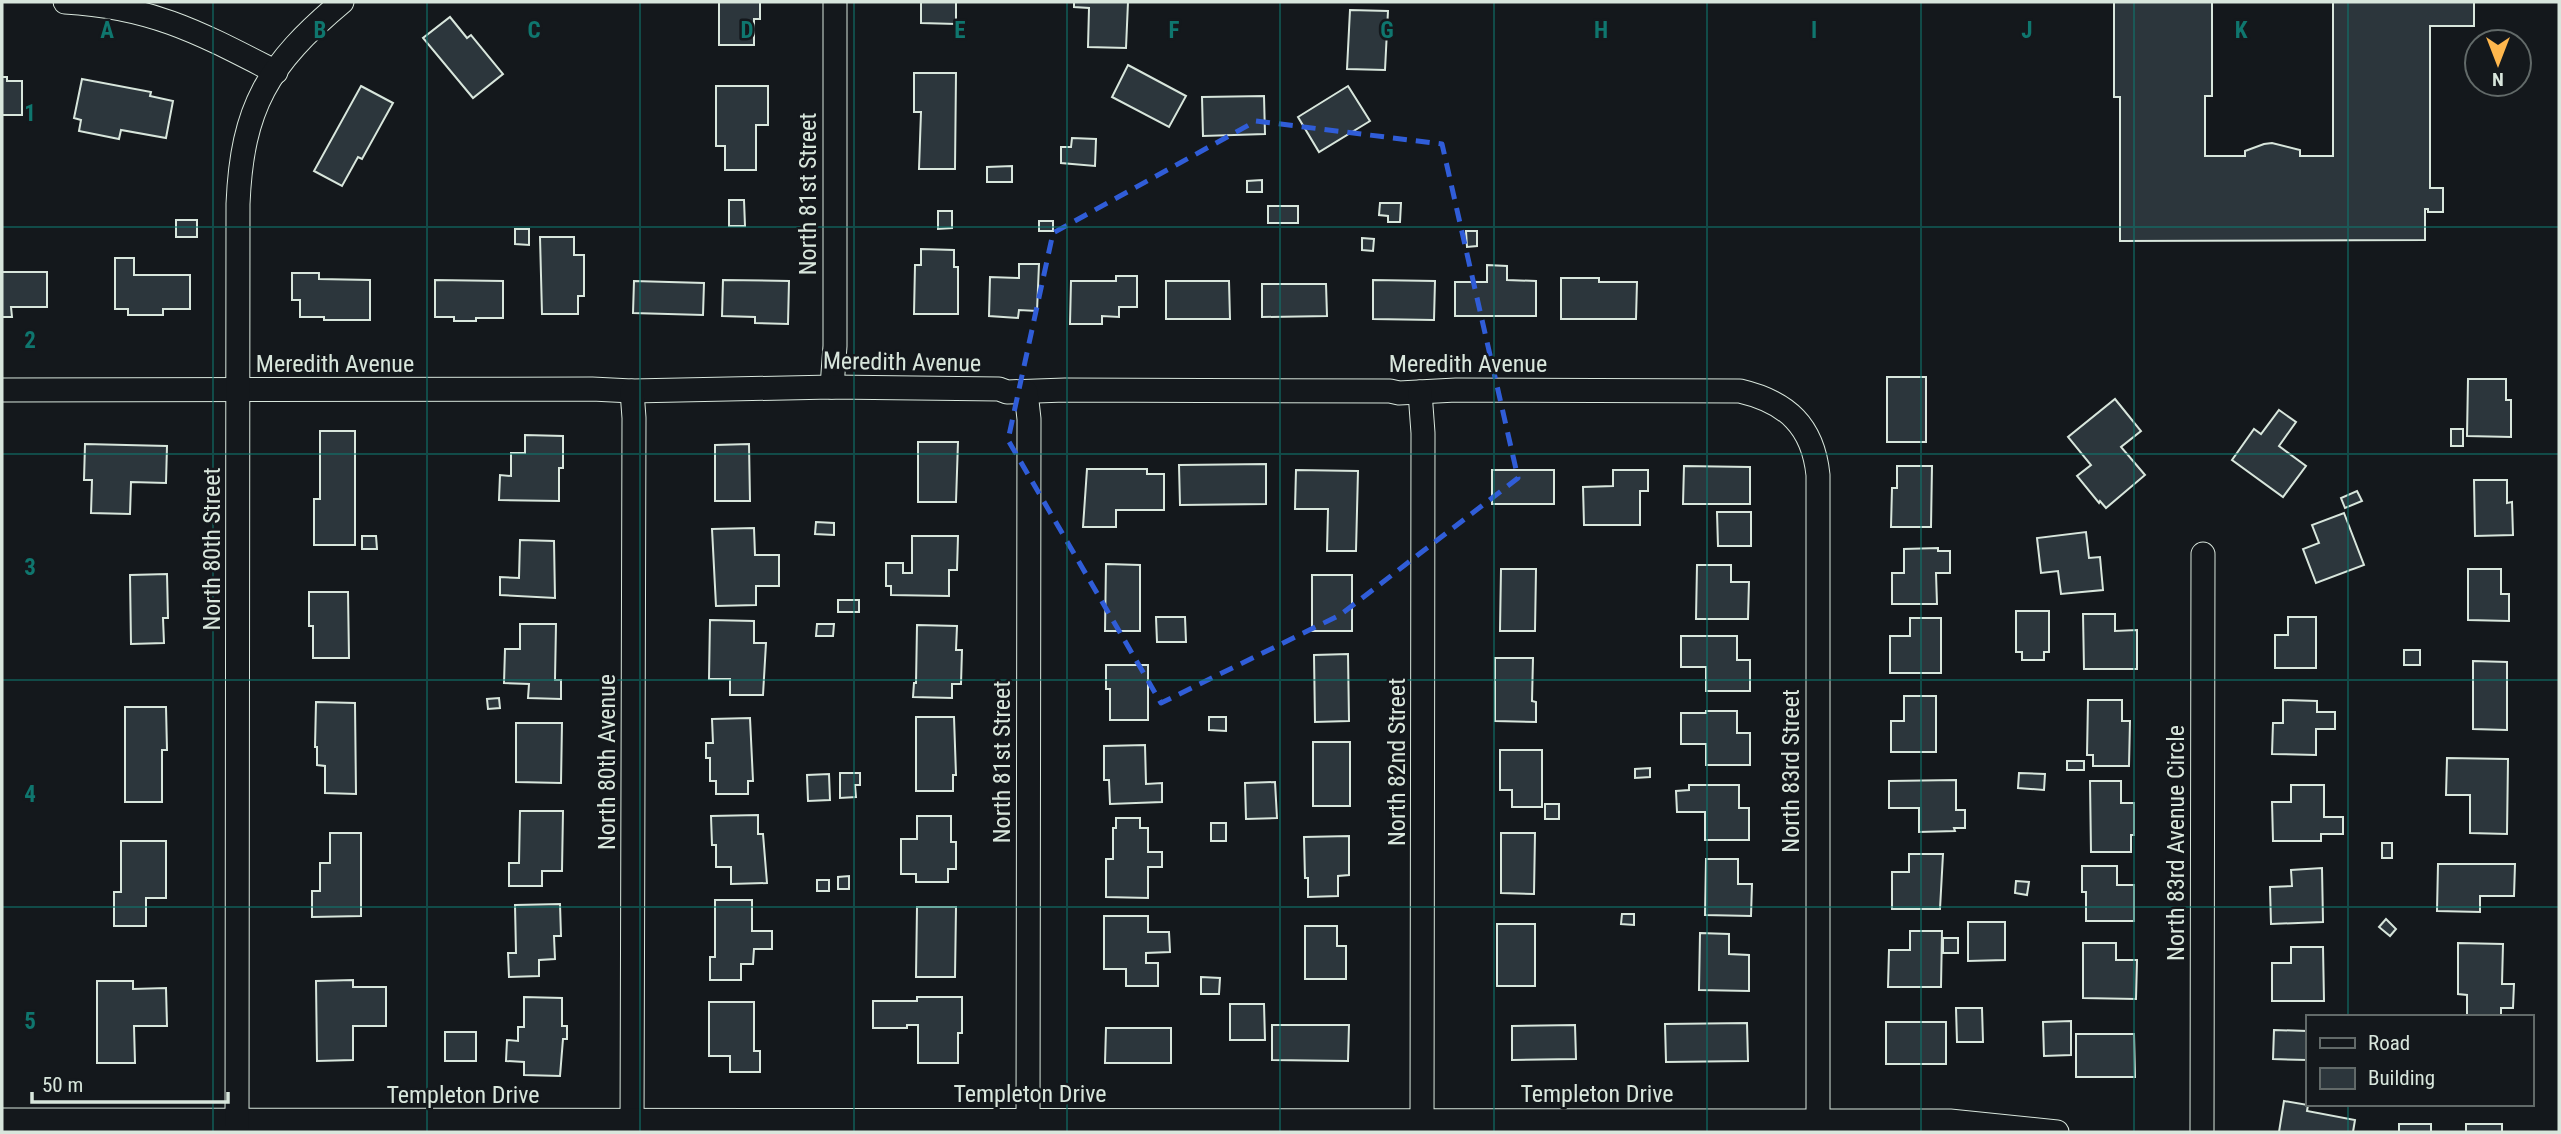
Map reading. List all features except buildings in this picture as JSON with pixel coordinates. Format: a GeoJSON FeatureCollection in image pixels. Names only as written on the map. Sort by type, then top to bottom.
{"type":"FeatureCollection","features":[{"type":"Feature","properties":{"kind":"street"},"geometry":{"type":"LineString","coordinates":[[65,2],[127,8],[162,18],[199,32],[275,72]]}},
{"type":"Feature","properties":{"kind":"street","name":"North 80th Street"},"geometry":{"type":"LineString","coordinates":[[237,1126],[240,164],[251,115],[275,72],[306,32],[342,2]]}},
{"type":"Feature","properties":{"kind":"street","name":"North 81st Street"},"geometry":{"type":"LineString","coordinates":[[832,387],[835,346],[835,2]]}},
{"type":"Feature","properties":{"kind":"street","name":"Meredith Avenue"},"geometry":{"type":"LineString","coordinates":[[2,390],[632,391],[832,387],[999,389],[1007,392],[1740,391],[1762,396],[1782,406],[1795,417]]}},
{"type":"Feature","properties":{"kind":"street","name":"North 80th Avenue"},"geometry":{"type":"LineString","coordinates":[[632,391],[632,1127]]}},
{"type":"Feature","properties":{"kind":"street","name":"North 81st Street"},"geometry":{"type":"LineString","coordinates":[[1026,392],[1029,419],[1028,1126]]}},
{"type":"Feature","properties":{"kind":"street","name":"North 82nd Street"},"geometry":{"type":"LineString","coordinates":[[1420,392],[1423,433],[1422,1126]]}},
{"type":"Feature","properties":{"kind":"street","name":"North 83rd Street"},"geometry":{"type":"LineString","coordinates":[[1795,417],[1809,437],[1818,475],[1818,1127]]}},
{"type":"Feature","properties":{"kind":"street","name":"North 83rd Avenue Circle"},"geometry":{"type":"LineString","coordinates":[[2202,1132],[2203,554]]}},
{"type":"Feature","properties":{"kind":"street","name":"Templeton Drive"},"geometry":{"type":"LineString","coordinates":[[2,1120],[237,1126],[632,1127],[1818,1127],[1950,1121],[2057,1132]]}},
{"type":"Feature","properties":{"kind":"highlighted area"},"geometry":{"type":"Polygon","coordinates":[[[1256,121],[1442,144],[1518,478],[1340,615],[1161,703],[1008,440],[1053,233],[1256,121]]]}}]}
